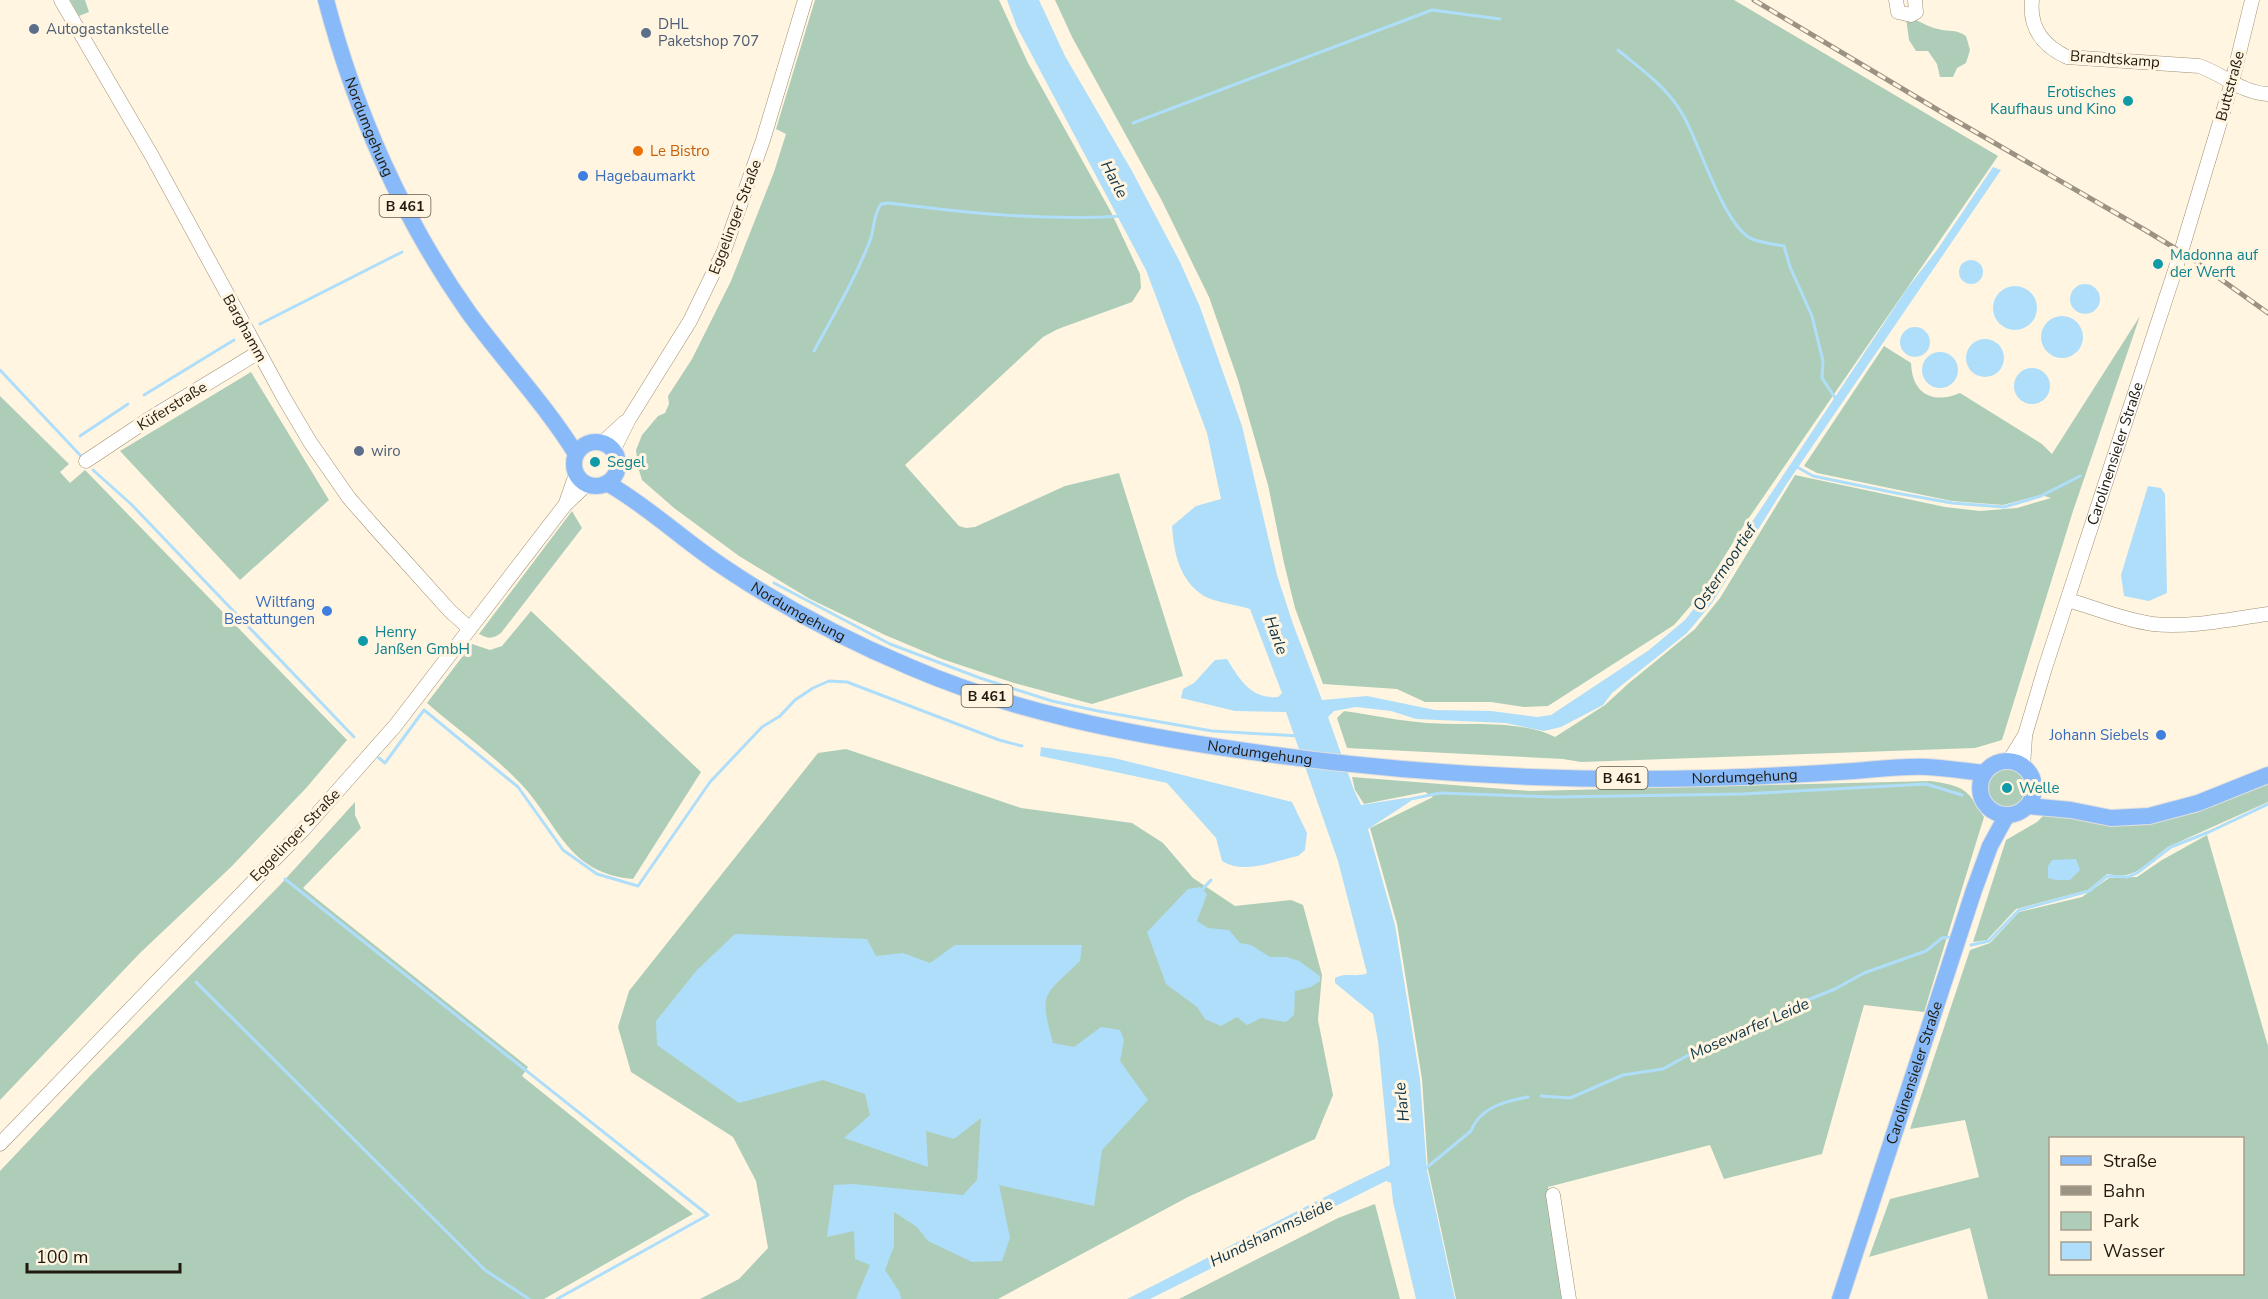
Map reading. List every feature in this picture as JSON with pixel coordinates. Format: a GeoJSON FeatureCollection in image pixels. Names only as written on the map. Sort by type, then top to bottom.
{"type":"FeatureCollection","features":[{"type":"Feature","properties":{"kind":"main road","name":"Nordumgehung"},"geometry":{"type":"LineString","coordinates":[[326,0],[354,91],[408,214],[469,312],[527,390],[580,450]]}},
{"type":"Feature","properties":{"kind":"main road"},"geometry":{"type":"LineString","coordinates":[[590,443],[608,447],[618,465],[612,477],[601,486],[582,479],[574,461],[580,450],[590,443]]}},
{"type":"Feature","properties":{"kind":"main road","name":"Nordumgehung"},"geometry":{"type":"LineString","coordinates":[[612,477],[634,498],[708,556],[788,608],[845,639],[969,691],[1032,710],[1102,727],[1201,745],[1293,758],[1506,776],[1708,778],[1927,767],[1944,769],[1982,780]]}},
{"type":"Feature","properties":{"kind":"main road"},"geometry":{"type":"LineString","coordinates":[[2028,806],[2033,788],[2032,780],[2016,764],[1995,764],[1982,780],[1983,800],[1999,812],[2014,814],[2028,806],[2071,810],[2111,818],[2149,816],[2198,803],[2268,775]]}},
{"type":"Feature","properties":{"kind":"main road"},"geometry":{"type":"LineString","coordinates":[[2033,788],[2071,810]]}},
{"type":"Feature","properties":{"kind":"main road","name":"Carolinensieler Straße"},"geometry":{"type":"LineString","coordinates":[[1840,1299],[1970,900],[1990,846],[1999,812]]}},
{"type":"Feature","properties":{"kind":"street","name":"Barghamm"},"geometry":{"type":"LineString","coordinates":[[61,0],[146,146],[301,427],[349,498],[450,611],[469,628]]}},
{"type":"Feature","properties":{"kind":"street","name":"Eggelinger Straße"},"geometry":{"type":"LineString","coordinates":[[608,447],[629,419],[690,321],[724,251],[763,140],[805,0]]}},
{"type":"Feature","properties":{"kind":"street"},"geometry":{"type":"LineString","coordinates":[[1896,0],[1898,12],[1911,15],[1916,12],[1915,0]]}},
{"type":"Feature","properties":{"kind":"street","name":"Brandtskamp"},"geometry":{"type":"LineString","coordinates":[[2032,0],[2033,23],[2037,34],[2054,51],[2067,57],[2199,66],[2215,71],[2250,91],[2268,93]]}},
{"type":"Feature","properties":{"kind":"street","name":"Buttstraße"},"geometry":{"type":"LineString","coordinates":[[2205,172],[2232,82],[2252,0]]}},
{"type":"Feature","properties":{"kind":"street","name":"Carolinensieler Straße"},"geometry":{"type":"LineString","coordinates":[[2016,764],[2205,172]]}},
{"type":"Feature","properties":{"kind":"street","name":"Küferstraße"},"geometry":{"type":"LineString","coordinates":[[86,461],[258,352]]}},
{"type":"Feature","properties":{"kind":"street","name":"Eggelinger Straße"},"geometry":{"type":"LineString","coordinates":[[0,1144],[318,813],[395,726],[565,505],[582,479]]}},
{"type":"Feature","properties":{"kind":"street"},"geometry":{"type":"LineString","coordinates":[[2068,600],[2124,618],[2153,624],[2191,623],[2268,614]]}},
{"type":"Feature","properties":{"kind":"street"},"geometry":{"type":"LineString","coordinates":[[1553,1195],[1569,1299]]}},
{"type":"Feature","properties":{"kind":"green space"},"geometry":{"type":"Polygon","coordinates":[[[70,0],[85,0],[89,12],[79,16],[70,0]]]}},
{"type":"Feature","properties":{"kind":"green space"},"geometry":{"type":"Polygon","coordinates":[[[815,0],[999,0],[1028,63],[1111,212],[1140,274],[1141,288],[1132,302],[1058,329],[1043,337],[905,465],[959,526],[966,528],[975,527],[1065,486],[1119,473],[1183,676],[1092,704],[1014,683],[942,659],[810,599],[739,556],[674,508],[642,480],[636,450],[642,435],[658,416],[665,413],[669,404],[668,396],[692,359],[731,281],[774,172],[786,134],[776,129],[815,0]]]}},
{"type":"Feature","properties":{"kind":"green space"},"geometry":{"type":"Polygon","coordinates":[[[1055,0],[1734,0],[1998,156],[1744,525],[1701,594],[1674,625],[1548,706],[1524,707],[1491,702],[1425,702],[1397,689],[1323,684],[1295,608],[1268,485],[1238,380],[1209,297],[1162,201],[1072,37],[1055,0]]]}},
{"type":"Feature","properties":{"kind":"green space"},"geometry":{"type":"Polygon","coordinates":[[[1906,18],[1966,36],[1970,50],[1966,63],[1957,68],[1953,77],[1940,77],[1937,64],[1928,51],[1916,51],[1909,40],[1906,18]]]}},
{"type":"Feature","properties":{"kind":"green space"},"geometry":{"type":"Polygon","coordinates":[[[2140,316],[2073,511],[2002,740],[1975,748],[1581,762],[1563,759],[1347,748],[1337,718],[1344,711],[1427,723],[1510,725],[1541,731],[1555,737],[1605,705],[1695,629],[1720,598],[1795,475],[1945,507],[1980,511],[2017,508],[2051,498],[2041,495],[2003,505],[1952,501],[1817,473],[1804,466],[1884,346],[1911,363],[1915,382],[1925,394],[1941,398],[1960,393],[2042,444],[2052,454],[2140,316]]]}},
{"type":"Feature","properties":{"kind":"green space"},"geometry":{"type":"Polygon","coordinates":[[[251,372],[329,500],[240,580],[120,451],[251,372]]]}},
{"type":"Feature","properties":{"kind":"green space"},"geometry":{"type":"Polygon","coordinates":[[[0,396],[69,464],[60,472],[70,483],[85,470],[347,740],[307,787],[231,867],[140,953],[0,1100],[0,396]]]}},
{"type":"Feature","properties":{"kind":"green space"},"geometry":{"type":"Polygon","coordinates":[[[572,511],[582,528],[501,633],[490,638],[479,634],[572,511]]]}},
{"type":"Feature","properties":{"kind":"green space"},"geometry":{"type":"Polygon","coordinates":[[[531,611],[701,772],[633,879],[611,875],[593,867],[579,857],[567,845],[522,785],[488,753],[427,703],[472,644],[490,650],[502,646],[531,611]]]}},
{"type":"Feature","properties":{"kind":"green space"},"geometry":{"type":"Polygon","coordinates":[[[846,749],[1021,808],[1132,823],[1163,843],[1193,878],[1235,906],[1291,900],[1303,905],[1322,975],[1318,1020],[1333,1095],[1315,1139],[1188,1197],[998,1299],[700,1299],[739,1279],[768,1248],[756,1181],[733,1137],[631,1072],[618,1027],[629,991],[818,753],[846,749]]]}},
{"type":"Feature","properties":{"kind":"green space"},"geometry":{"type":"Polygon","coordinates":[[[2007,769],[2021,775],[2027,789],[2021,803],[2007,809],[1993,803],[1987,789],[1993,775],[2007,769]]]}},
{"type":"Feature","properties":{"kind":"green space"},"geometry":{"type":"Polygon","coordinates":[[[1352,777],[1530,791],[1931,781],[1964,790],[1984,817],[1924,1012],[1864,1005],[1822,1154],[1724,1179],[1710,1145],[1548,1187],[1566,1299],[1456,1299],[1428,1169],[1422,1079],[1397,924],[1370,828],[1433,797],[1425,792],[1364,804],[1355,790],[1352,777]]]}},
{"type":"Feature","properties":{"kind":"green space"},"geometry":{"type":"Polygon","coordinates":[[[2268,784],[2268,802],[2170,846],[2144,867],[2132,873],[2107,874],[2088,890],[2016,909],[1987,940],[1973,942],[2006,840],[2037,822],[2048,811],[2202,809],[2268,784]]]}},
{"type":"Feature","properties":{"kind":"green space"},"geometry":{"type":"Polygon","coordinates":[[[355,802],[355,815],[361,828],[303,888],[528,1067],[522,1076],[693,1214],[544,1299],[0,1299],[0,1171],[90,1076],[280,885],[355,802]]]}},
{"type":"Feature","properties":{"kind":"green space"},"geometry":{"type":"Polygon","coordinates":[[[2207,835],[2268,1046],[2268,1299],[1988,1299],[1970,1228],[1869,1257],[1890,1199],[1979,1177],[1965,1120],[1910,1129],[1970,950],[1990,943],[2019,912],[2082,897],[2109,878],[2137,877],[2207,835]]]}},
{"type":"Feature","properties":{"kind":"green space"},"geometry":{"type":"Polygon","coordinates":[[[1375,1204],[1400,1299],[1179,1299],[1338,1218],[1375,1204]]]}},
{"type":"Feature","properties":{"kind":"water"},"geometry":{"type":"Polygon","coordinates":[[[1007,0],[1039,0],[1065,56],[1132,171],[1180,262],[1200,307],[1242,426],[1277,575],[1322,700],[1367,696],[1435,710],[1491,711],[1537,717],[1551,715],[1649,650],[1685,620],[1699,602],[1906,290],[1937,250],[1993,167],[2001,170],[1786,485],[1712,603],[1687,633],[1612,693],[1603,705],[1561,727],[1544,731],[1505,723],[1416,719],[1391,711],[1356,707],[1334,711],[1328,717],[1361,805],[1405,798],[1411,801],[1368,829],[1395,925],[1420,1079],[1427,1170],[1455,1299],[1416,1299],[1393,1202],[1391,1183],[1386,1181],[1150,1299],[1127,1299],[1390,1165],[1378,1041],[1373,1014],[1335,983],[1335,978],[1339,976],[1367,973],[1338,861],[1286,712],[1235,711],[1181,698],[1183,689],[1194,683],[1215,660],[1227,659],[1242,681],[1253,691],[1269,697],[1278,697],[1282,693],[1250,609],[1204,596],[1183,574],[1176,556],[1172,526],[1196,506],[1221,499],[1207,433],[1146,270],[1017,27],[1007,0]]]}},
{"type":"Feature","properties":{"kind":"water"},"geometry":{"type":"Polygon","coordinates":[[[1971,260],[1980,263],[1983,272],[1980,281],[1971,284],[1962,281],[1959,272],[1962,263],[1971,260]]]}},
{"type":"Feature","properties":{"kind":"water"},"geometry":{"type":"Polygon","coordinates":[[[2085,284],[2095,289],[2100,299],[2095,309],[2085,314],[2075,309],[2070,299],[2075,289],[2085,284]]]}},
{"type":"Feature","properties":{"kind":"water"},"geometry":{"type":"Polygon","coordinates":[[[2015,286],[2031,292],[2037,308],[2031,324],[2015,330],[1999,324],[1993,308],[1999,292],[2015,286]]]}},
{"type":"Feature","properties":{"kind":"water"},"geometry":{"type":"Polygon","coordinates":[[[2062,316],[2070,317],[2077,322],[2082,329],[2082,345],[2077,352],[2070,357],[2062,358],[2054,357],[2047,352],[2042,345],[2041,337],[2042,329],[2047,322],[2054,317],[2062,316]]]}},
{"type":"Feature","properties":{"kind":"water"},"geometry":{"type":"Polygon","coordinates":[[[1915,327],[1925,332],[1930,342],[1925,352],[1915,357],[1905,352],[1900,342],[1905,332],[1915,327]]]}},
{"type":"Feature","properties":{"kind":"water"},"geometry":{"type":"Polygon","coordinates":[[[1985,339],[1998,345],[2004,358],[1998,371],[1985,377],[1972,371],[1966,358],[1972,345],[1985,339]]]}},
{"type":"Feature","properties":{"kind":"water"},"geometry":{"type":"Polygon","coordinates":[[[1940,352],[1953,357],[1958,370],[1953,383],[1940,388],[1927,383],[1922,370],[1927,357],[1940,352]]]}},
{"type":"Feature","properties":{"kind":"water"},"geometry":{"type":"Polygon","coordinates":[[[2032,368],[2045,373],[2050,386],[2045,399],[2032,404],[2019,399],[2014,386],[2019,373],[2032,368]]]}},
{"type":"Feature","properties":{"kind":"water"},"geometry":{"type":"Polygon","coordinates":[[[2148,486],[2161,488],[2165,494],[2167,593],[2149,601],[2124,596],[2121,575],[2148,486]]]}},
{"type":"Feature","properties":{"kind":"water"},"geometry":{"type":"Polygon","coordinates":[[[1041,747],[1114,758],[1292,802],[1307,833],[1305,850],[1298,856],[1259,866],[1231,865],[1222,861],[1216,838],[1167,783],[1040,756],[1041,747]]]}},
{"type":"Feature","properties":{"kind":"water"},"geometry":{"type":"Polygon","coordinates":[[[2076,859],[2080,870],[2070,880],[2048,878],[2048,866],[2052,860],[2076,859]]]}},
{"type":"Feature","properties":{"kind":"water"},"geometry":{"type":"Polygon","coordinates":[[[1200,887],[1207,894],[1197,921],[1208,928],[1229,930],[1240,943],[1251,945],[1270,957],[1286,957],[1299,961],[1320,976],[1320,981],[1311,987],[1295,991],[1294,1015],[1286,1022],[1261,1018],[1247,1025],[1237,1017],[1221,1026],[1205,1019],[1197,1007],[1166,984],[1147,932],[1188,889],[1200,887]]]}},
{"type":"Feature","properties":{"kind":"water"},"geometry":{"type":"Polygon","coordinates":[[[735,934],[867,939],[876,956],[903,953],[930,963],[955,945],[1082,945],[1080,961],[1047,996],[1046,1013],[1053,1043],[1074,1047],[1101,1027],[1120,1030],[1124,1040],[1120,1061],[1148,1100],[1102,1150],[1094,1206],[999,1185],[1010,1238],[1002,1261],[972,1262],[928,1241],[917,1227],[894,1212],[894,1246],[885,1270],[899,1291],[901,1299],[856,1299],[870,1265],[855,1259],[854,1231],[827,1237],[834,1185],[853,1184],[963,1195],[977,1180],[981,1118],[954,1139],[926,1131],[928,1167],[844,1138],[870,1115],[865,1094],[823,1080],[739,1103],[657,1045],[656,1021],[697,970],[735,934]]]}},
{"type":"Feature","properties":{"kind":"waterway"},"geometry":{"type":"LineString","coordinates":[[1133,123],[1432,10],[1500,19]]}},
{"type":"Feature","properties":{"kind":"waterway"},"geometry":{"type":"LineString","coordinates":[[1618,50],[1654,80],[1677,105],[1722,202],[1742,231],[1752,239],[1784,246],[1790,267],[1812,316],[1823,361],[1822,378],[1836,399]]}},
{"type":"Feature","properties":{"kind":"waterway"},"geometry":{"type":"LineString","coordinates":[[814,351],[863,257],[881,204],[1035,217],[1123,216]]}},
{"type":"Feature","properties":{"kind":"waterway"},"geometry":{"type":"LineString","coordinates":[[260,324],[402,252]]}},
{"type":"Feature","properties":{"kind":"waterway"},"geometry":{"type":"LineString","coordinates":[[144,395],[234,340]]}},
{"type":"Feature","properties":{"kind":"waterway"},"geometry":{"type":"LineString","coordinates":[[0,370],[80,455]]}},
{"type":"Feature","properties":{"kind":"waterway"},"geometry":{"type":"LineString","coordinates":[[80,436],[128,404]]}},
{"type":"Feature","properties":{"kind":"waterway"},"geometry":{"type":"LineString","coordinates":[[1797,467],[1813,476],[1896,493],[1952,503],[2004,507],[2041,496],[2080,476]]}},
{"type":"Feature","properties":{"kind":"waterway"},"geometry":{"type":"LineString","coordinates":[[93,470],[131,504],[354,737]]}},
{"type":"Feature","properties":{"kind":"waterway"},"geometry":{"type":"LineString","coordinates":[[774,583],[890,644],[980,678],[1052,701],[1212,731],[1299,736]]}},
{"type":"Feature","properties":{"kind":"waterway"},"geometry":{"type":"LineString","coordinates":[[379,758],[385,763],[424,710],[518,787],[563,850],[597,874],[638,886],[710,782],[762,727],[780,716],[795,700],[829,681],[847,682],[999,740],[1022,746]]}},
{"type":"Feature","properties":{"kind":"waterway"},"geometry":{"type":"LineString","coordinates":[[1406,800],[1440,793],[1555,797],[1742,794],[1926,784],[1962,795]]}},
{"type":"Feature","properties":{"kind":"waterway","name":"Mosewarfer Leide"},"geometry":{"type":"LineString","coordinates":[[1971,945],[1989,941],[2019,910],[2089,891],[2107,876],[2128,877],[2137,873],[2171,847],[2268,804]]}},
{"type":"Feature","properties":{"kind":"waterway"},"geometry":{"type":"LineString","coordinates":[[285,879],[708,1215],[557,1299]]}},
{"type":"Feature","properties":{"kind":"waterway"},"geometry":{"type":"LineString","coordinates":[[1200,892],[1211,880]]}},
{"type":"Feature","properties":{"kind":"waterway","name":"Mosewarfer Leide"},"geometry":{"type":"LineString","coordinates":[[1541,1096],[1570,1098],[1623,1075],[1663,1069],[1714,1041],[1835,989],[1864,973],[1926,951],[1942,938],[1951,937]]}},
{"type":"Feature","properties":{"kind":"waterway"},"geometry":{"type":"LineString","coordinates":[[196,982],[485,1270],[529,1299]]}},
{"type":"Feature","properties":{"kind":"waterway","name":"Mosewarfer Leide"},"geometry":{"type":"LineString","coordinates":[[1425,1169],[1471,1131],[1475,1123],[1487,1111],[1503,1103],[1528,1097]]}},
{"type":"Feature","properties":{"kind":"railway"},"geometry":{"type":"LineString","coordinates":[[1754,0],[2191,258],[2268,313]]}},
{"type":"Feature","properties":{"kind":"place","name":"Autogastankstelle"},"geometry":{"type":"Point","coordinates":[34,29]}},
{"type":"Feature","properties":{"kind":"place","name":"DHL Paketshop 707"},"geometry":{"type":"Point","coordinates":[646,33]}},
{"type":"Feature","properties":{"kind":"place","name":"Erotisches Kaufhaus und Kino"},"geometry":{"type":"Point","coordinates":[2128,101]}},
{"type":"Feature","properties":{"kind":"place","name":"Le Bistro"},"geometry":{"type":"Point","coordinates":[638,151]}},
{"type":"Feature","properties":{"kind":"place","name":"Hagebaumarkt"},"geometry":{"type":"Point","coordinates":[583,176]}},
{"type":"Feature","properties":{"kind":"place","name":"Madonna auf der Werft"},"geometry":{"type":"Point","coordinates":[2158,264]}},
{"type":"Feature","properties":{"kind":"place","name":"wiro"},"geometry":{"type":"Point","coordinates":[359,451]}},
{"type":"Feature","properties":{"kind":"place","name":"Segel"},"geometry":{"type":"Point","coordinates":[595,462]}},
{"type":"Feature","properties":{"kind":"place","name":"Wiltfang Bestattungen"},"geometry":{"type":"Point","coordinates":[327,611]}},
{"type":"Feature","properties":{"kind":"place","name":"Henry Janßen GmbH"},"geometry":{"type":"Point","coordinates":[363,641]}},
{"type":"Feature","properties":{"kind":"place","name":"Johann Siebels"},"geometry":{"type":"Point","coordinates":[2161,735]}},
{"type":"Feature","properties":{"kind":"place","name":"Welle"},"geometry":{"type":"Point","coordinates":[2007,788]}},
{"type":"Feature","properties":{"kind":"water label","name":"Harle"},"geometry":{"type":"Point","coordinates":[1115,179]}},
{"type":"Feature","properties":{"kind":"water label","name":"Ostermoortief"},"geometry":{"type":"Point","coordinates":[1724,567]}},
{"type":"Feature","properties":{"kind":"water label","name":"Harle"},"geometry":{"type":"Point","coordinates":[1277,635]}},
{"type":"Feature","properties":{"kind":"water label","name":"Harle"},"geometry":{"type":"Point","coordinates":[1401,1102]}},
{"type":"Feature","properties":{"kind":"water label","name":"Hundshammsleide"},"geometry":{"type":"Point","coordinates":[1271,1232]}}]}
